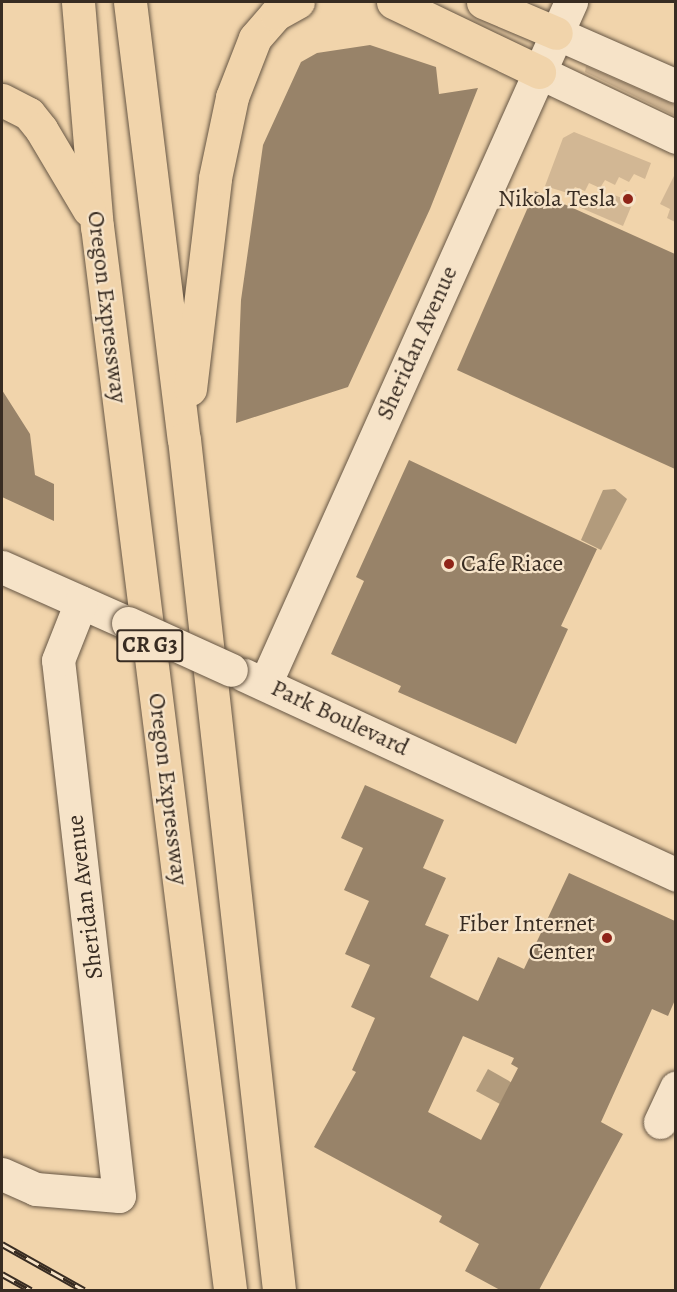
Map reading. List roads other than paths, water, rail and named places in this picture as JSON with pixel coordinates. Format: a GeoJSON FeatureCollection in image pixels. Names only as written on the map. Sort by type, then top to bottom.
{"type":"FeatureCollection","features":[{"type":"Feature","properties":{"kind":"main road","name":"Oregon Expressway"},"geometry":{"type":"LineString","coordinates":[[78,2],[97,226],[230,1290]]}},
{"type":"Feature","properties":{"kind":"main road","name":"CR G3"},"geometry":{"type":"LineString","coordinates":[[130,2],[184,439],[279,1290]]}},
{"type":"Feature","properties":{"kind":"main road"},"geometry":{"type":"LineString","coordinates":[[184,439],[215,178],[232,97],[255,38],[276,14],[298,2]]}},
{"type":"Feature","properties":{"kind":"main road"},"geometry":{"type":"LineString","coordinates":[[393,2],[539,72]]}},
{"type":"Feature","properties":{"kind":"main road"},"geometry":{"type":"LineString","coordinates":[[483,2],[556,33]]}},
{"type":"Feature","properties":{"kind":"main road"},"geometry":{"type":"LineString","coordinates":[[2,100],[29,114],[41,129],[97,226]]}},
{"type":"Feature","properties":{"kind":"street","name":"Sheridan Avenue"},"geometry":{"type":"LineString","coordinates":[[265,684],[571,2]]}},
{"type":"Feature","properties":{"kind":"street"},"geometry":{"type":"LineString","coordinates":[[556,33],[675,86]]}},
{"type":"Feature","properties":{"kind":"street"},"geometry":{"type":"LineString","coordinates":[[539,72],[675,137]]}},
{"type":"Feature","properties":{"kind":"street","name":"Park Boulevard"},"geometry":{"type":"LineString","coordinates":[[2,567],[265,684],[675,875]]}},
{"type":"Feature","properties":{"kind":"street","name":"Sheridan Avenue"},"geometry":{"type":"LineString","coordinates":[[2,1174],[36,1189],[119,1196],[58,660],[81,602]]}},
{"type":"Feature","properties":{"kind":"street"},"geometry":{"type":"LineString","coordinates":[[660,1122],[675,1088]]}},
{"type":"Feature","properties":{"kind":"railway"},"geometry":{"type":"LineString","coordinates":[[2,1244],[84,1290]]}},
{"type":"Feature","properties":{"kind":"railway"},"geometry":{"type":"LineString","coordinates":[[2,1274],[31,1290]]}},
{"type":"Feature","properties":{"kind":"place","name":"Nikola Tesla"},"geometry":{"type":"Point","coordinates":[628,199]}},
{"type":"Feature","properties":{"kind":"place","name":"Cafe Riace"},"geometry":{"type":"Point","coordinates":[449,564]}},
{"type":"Feature","properties":{"kind":"place","name":"Fiber Internet Center"},"geometry":{"type":"Point","coordinates":[607,938]}}]}
